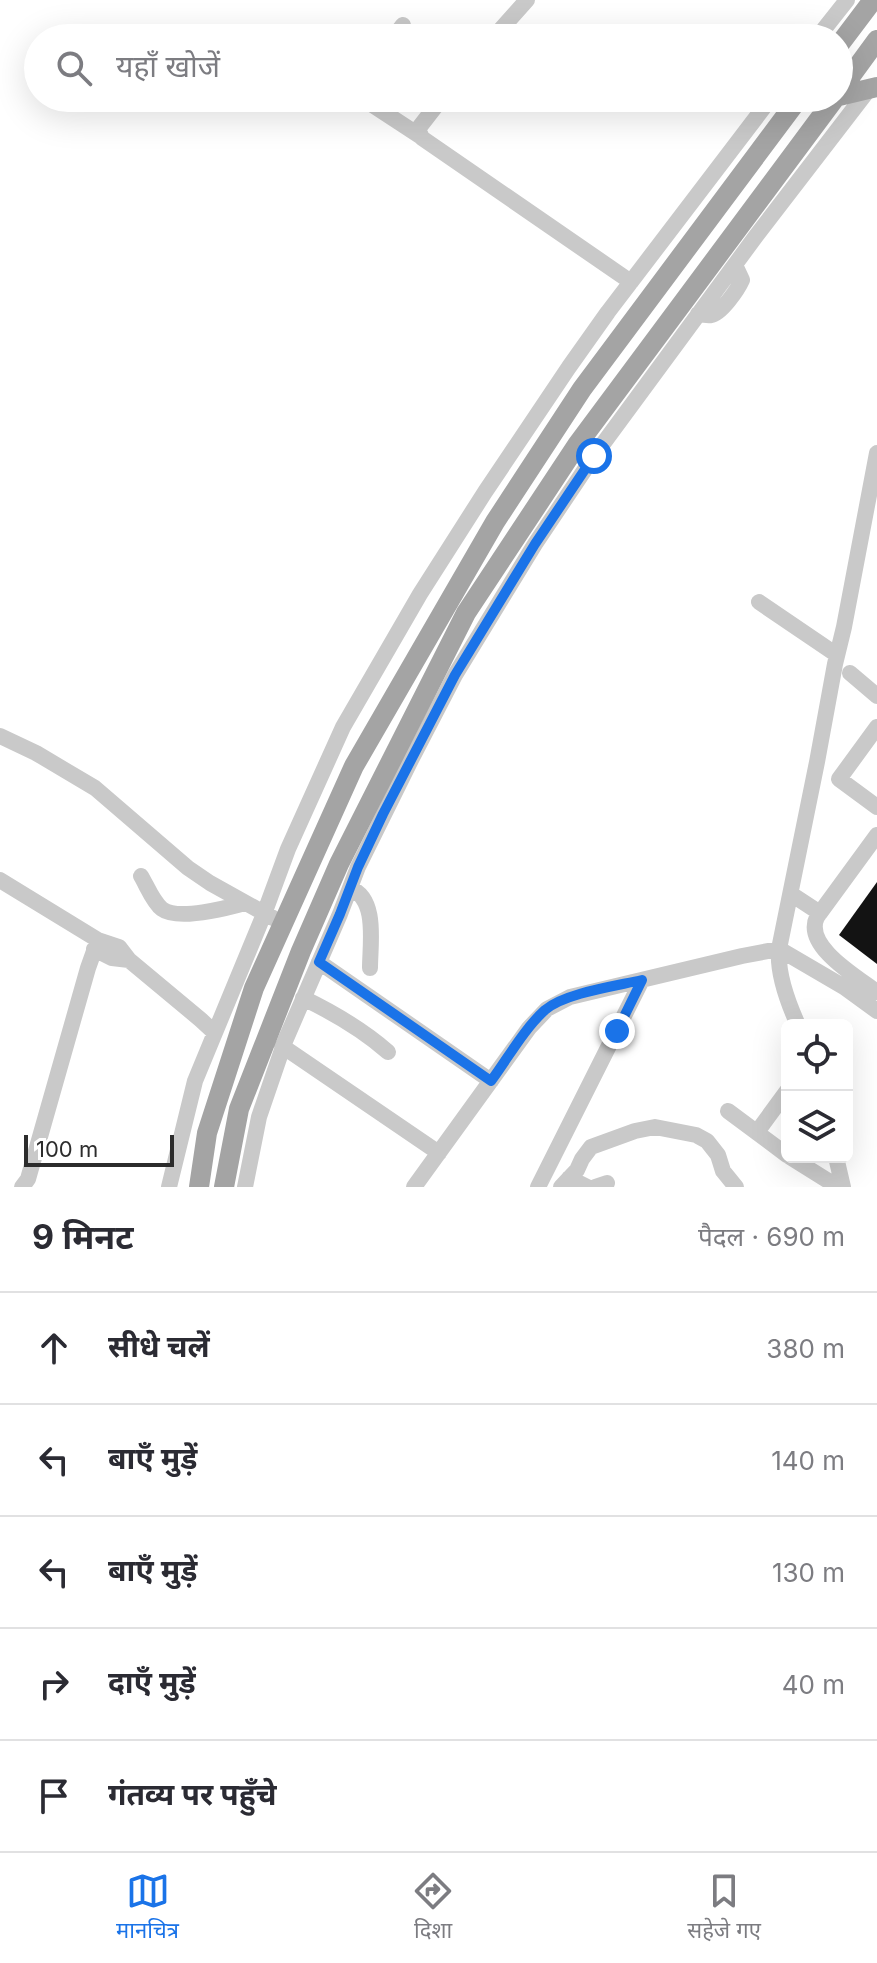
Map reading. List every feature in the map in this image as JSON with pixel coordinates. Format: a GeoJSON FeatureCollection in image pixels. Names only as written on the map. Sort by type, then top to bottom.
{"type":"FeatureCollection","features":[{"type":"Feature","properties":{"kind":"main road"},"geometry":{"type":"LineString","coordinates":[[849,24],[858,0]]}},
{"type":"Feature","properties":{"kind":"main road"},"geometry":{"type":"LineString","coordinates":[[853,26],[873,0]]}},
{"type":"Feature","properties":{"kind":"main road"},"geometry":{"type":"LineString","coordinates":[[853,74],[877,40]]}},
{"type":"Feature","properties":{"kind":"main road"},"geometry":{"type":"LineString","coordinates":[[853,92],[873,88]]}},
{"type":"Feature","properties":{"kind":"main road"},"geometry":{"type":"LineString","coordinates":[[199,1187],[207,1133],[254,988],[354,766],[495,522],[582,389],[789,112]]}},
{"type":"Feature","properties":{"kind":"main road"},"geometry":{"type":"LineString","coordinates":[[224,1187],[239,1109],[301,951],[339,864],[466,613],[577,445],[825,112]]}},
{"type":"Feature","properties":{"kind":"street"},"geometry":{"type":"LineString","coordinates":[[506,24],[527,0]]}},
{"type":"Feature","properties":{"kind":"street"},"geometry":{"type":"LineString","coordinates":[[828,24],[847,0]]}},
{"type":"Feature","properties":{"kind":"street"},"geometry":{"type":"LineString","coordinates":[[245,1187],[259,1117],[282,1046],[383,814],[455,675],[508,586],[594,456],[795,185],[873,88]]}},
{"type":"Feature","properties":{"kind":"street"},"geometry":{"type":"LineString","coordinates":[[383,112],[631,282]]}},
{"type":"Feature","properties":{"kind":"street"},"geometry":{"type":"LineString","coordinates":[[420,136],[420,126],[431,112]]}},
{"type":"Feature","properties":{"kind":"street"},"geometry":{"type":"LineString","coordinates":[[169,1187],[195,1081],[288,849],[343,727],[485,492],[608,312],[761,112]]}},
{"type":"Feature","properties":{"kind":"street"},"geometry":{"type":"LineString","coordinates":[[748,129],[766,143]]}},
{"type":"Feature","properties":{"kind":"street"},"geometry":{"type":"LineString","coordinates":[[792,156],[795,185]]}},
{"type":"Feature","properties":{"kind":"street"},"geometry":{"type":"LineString","coordinates":[[796,1019],[785,986],[779,949],[877,453]]}},
{"type":"Feature","properties":{"kind":"street"},"geometry":{"type":"LineString","coordinates":[[759,602],[837,655]]}},
{"type":"Feature","properties":{"kind":"street"},"geometry":{"type":"LineString","coordinates":[[850,673],[877,696]]}},
{"type":"Feature","properties":{"kind":"street"},"geometry":{"type":"LineString","coordinates":[[839,779],[877,727]]}},
{"type":"Feature","properties":{"kind":"street"},"geometry":{"type":"LineString","coordinates":[[0,736],[46,758],[95,788],[188,868],[283,923]]}},
{"type":"Feature","properties":{"kind":"street"},"geometry":{"type":"LineString","coordinates":[[817,762],[877,807]]}},
{"type":"Feature","properties":{"kind":"street"},"geometry":{"type":"LineString","coordinates":[[877,835],[814,925],[820,944],[840,965],[877,992]]}},
{"type":"Feature","properties":{"kind":"street"},"geometry":{"type":"LineString","coordinates":[[141,876],[159,907],[166,912],[210,912],[245,903]]}},
{"type":"Feature","properties":{"kind":"street"},"geometry":{"type":"LineString","coordinates":[[0,880],[96,945],[119,947],[129,960],[214,1032]]}},
{"type":"Feature","properties":{"kind":"street"},"geometry":{"type":"LineString","coordinates":[[350,888],[364,898],[369,913],[370,968]]}},
{"type":"Feature","properties":{"kind":"street"},"geometry":{"type":"LineString","coordinates":[[791,894],[820,913]]}},
{"type":"Feature","properties":{"kind":"street"},"geometry":{"type":"LineString","coordinates":[[22,1187],[28,1179],[96,945]]}},
{"type":"Feature","properties":{"kind":"street"},"geometry":{"type":"LineString","coordinates":[[414,1187],[529,1028],[547,1009],[570,997],[779,949],[844,987],[877,1011]]}},
{"type":"Feature","properties":{"kind":"street"},"geometry":{"type":"LineString","coordinates":[[319,962],[491,1081]]}},
{"type":"Feature","properties":{"kind":"street"},"geometry":{"type":"LineString","coordinates":[[538,1187],[642,980]]}},
{"type":"Feature","properties":{"kind":"street"},"geometry":{"type":"LineString","coordinates":[[303,998],[342,1017],[388,1052]]}},
{"type":"Feature","properties":{"kind":"street"},"geometry":{"type":"LineString","coordinates":[[282,1046],[439,1153]]}},
{"type":"Feature","properties":{"kind":"street"},"geometry":{"type":"LineString","coordinates":[[757,1132],[781,1099]]}},
{"type":"Feature","properties":{"kind":"street"},"geometry":{"type":"LineString","coordinates":[[728,1111],[781,1150]]}},
{"type":"Feature","properties":{"kind":"street"},"geometry":{"type":"LineString","coordinates":[[587,1187],[565,1182],[591,1147],[655,1127],[696,1135],[707,1141],[718,1155],[723,1171],[736,1187]]}},
{"type":"Feature","properties":{"kind":"street"},"geometry":{"type":"LineString","coordinates":[[801,1163],[840,1187]]}},
{"type":"Feature","properties":{"kind":"street"},"geometry":{"type":"LineString","coordinates":[[837,1163],[840,1187]]}},
{"type":"Feature","properties":{"kind":"building"},"geometry":{"type":"Polygon","coordinates":[[[877,882],[877,964],[839,935],[877,882]]]}},
{"type":"Feature","properties":{"kind":"route"},"geometry":{"type":"LineString","coordinates":[[594,456],[535,544],[455,675],[383,814],[319,962],[491,1081],[529,1028],[547,1009],[570,997],[642,980],[617,1031]]}}]}
